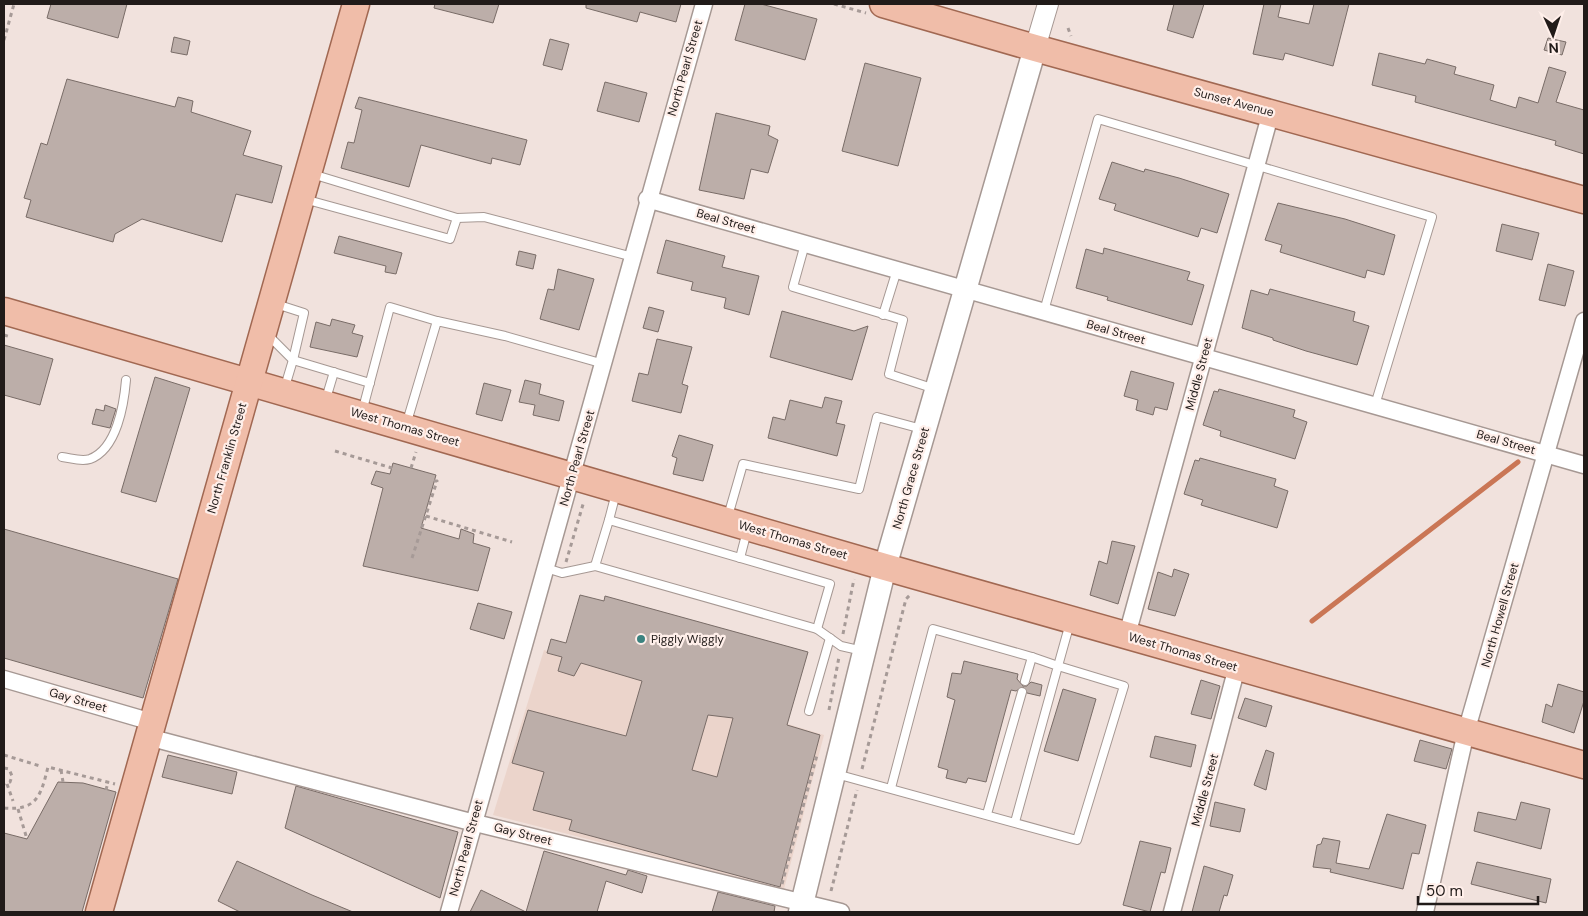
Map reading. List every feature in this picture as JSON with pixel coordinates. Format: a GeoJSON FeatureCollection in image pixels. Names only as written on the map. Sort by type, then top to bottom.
{"type":"FeatureCollection","features":[{"type":"Feature","properties":{"kind":"main road","name":"North Franklin Street"},"geometry":{"type":"LineString","coordinates":[[99,912],[356,4]]}},
{"type":"Feature","properties":{"kind":"main road","name":"Sunset Avenue"},"geometry":{"type":"LineString","coordinates":[[883,4],[1584,200]]}},
{"type":"Feature","properties":{"kind":"main road","name":"North Grace Street"},"geometry":{"type":"LineString","coordinates":[[802,907],[885,567],[1035,48]]}},
{"type":"Feature","properties":{"kind":"main road","name":"West Thomas Street"},"geometry":{"type":"LineString","coordinates":[[4,311],[362,415],[406,438],[572,475],[615,498],[738,524],[1584,765]]}},
{"type":"Feature","properties":{"kind":"street","name":"North Pearl Street"},"geometry":{"type":"LineString","coordinates":[[449,912],[704,4]]}},
{"type":"Feature","properties":{"kind":"street"},"geometry":{"type":"LineString","coordinates":[[1035,48],[1048,4]]}},
{"type":"Feature","properties":{"kind":"street","name":"Middle Street"},"geometry":{"type":"LineString","coordinates":[[1127,635],[1271,112]]}},
{"type":"Feature","properties":{"kind":"street","name":"Beal Street"},"geometry":{"type":"LineString","coordinates":[[648,199],[1584,464]]}},
{"type":"Feature","properties":{"kind":"street","name":"North Howell Street"},"geometry":{"type":"LineString","coordinates":[[1426,912],[1466,732],[1584,321]]}},
{"type":"Feature","properties":{"kind":"street","name":"Middle Street"},"geometry":{"type":"LineString","coordinates":[[1172,912],[1237,667]]}},
{"type":"Feature","properties":{"kind":"street","name":"Gay Street"},"geometry":{"type":"LineString","coordinates":[[4,679],[150,729],[473,822],[802,907],[842,912]]}},
{"type":"Feature","properties":{"kind":"lane"},"geometry":{"type":"LineString","coordinates":[[1044,311],[1098,118],[1432,217],[1375,405]]}},
{"type":"Feature","properties":{"kind":"lane"},"geometry":{"type":"LineString","coordinates":[[305,185],[457,218],[484,217],[633,257]]}},
{"type":"Feature","properties":{"kind":"lane"},"geometry":{"type":"LineString","coordinates":[[305,185],[450,239],[457,218]]}},
{"type":"Feature","properties":{"kind":"lane"},"geometry":{"type":"LineString","coordinates":[[805,244],[793,287],[902,320],[889,374],[937,390]]}},
{"type":"Feature","properties":{"kind":"lane"},"geometry":{"type":"LineString","coordinates":[[883,315],[897,270]]}},
{"type":"Feature","properties":{"kind":"lane"},"geometry":{"type":"LineString","coordinates":[[272,303],[304,313],[284,392]]}},
{"type":"Feature","properties":{"kind":"lane"},"geometry":{"type":"LineString","coordinates":[[362,415],[390,307],[436,321],[505,336],[604,364]]}},
{"type":"Feature","properties":{"kind":"lane"},"geometry":{"type":"LineString","coordinates":[[406,438],[436,321]]}},
{"type":"Feature","properties":{"kind":"lane"},"geometry":{"type":"LineString","coordinates":[[264,331],[293,360],[370,383]]}},
{"type":"Feature","properties":{"kind":"lane"},"geometry":{"type":"LineString","coordinates":[[324,404],[334,372]]}},
{"type":"Feature","properties":{"kind":"lane"},"geometry":{"type":"LineString","coordinates":[[62,457],[81,460],[91,459],[100,452],[116,431],[124,406],[126,380]]}},
{"type":"Feature","properties":{"kind":"lane"},"geometry":{"type":"LineString","coordinates":[[740,558],[738,524],[743,464],[859,489],[877,417],[925,430]]}},
{"type":"Feature","properties":{"kind":"lane"},"geometry":{"type":"LineString","coordinates":[[595,566],[615,498]]}},
{"type":"Feature","properties":{"kind":"lane"},"geometry":{"type":"LineString","coordinates":[[609,520],[830,584],[817,628]]}},
{"type":"Feature","properties":{"kind":"lane"},"geometry":{"type":"LineString","coordinates":[[546,568],[562,573],[595,566],[817,628],[841,646],[865,652]]}},
{"type":"Feature","properties":{"kind":"lane"},"geometry":{"type":"LineString","coordinates":[[1015,822],[1071,620]]}},
{"type":"Feature","properties":{"kind":"lane"},"geometry":{"type":"LineString","coordinates":[[834,774],[987,814],[1077,840],[1124,686],[933,629],[890,788]]}},
{"type":"Feature","properties":{"kind":"lane"},"geometry":{"type":"LineString","coordinates":[[809,711],[830,638]]}},
{"type":"Feature","properties":{"kind":"lane"},"geometry":{"type":"LineString","coordinates":[[1025,681],[1032,657]]}},
{"type":"Feature","properties":{"kind":"lane"},"geometry":{"type":"LineString","coordinates":[[987,814],[1022,692]]}},
{"type":"Feature","properties":{"kind":"path"},"geometry":{"type":"LineString","coordinates":[[4,40],[14,4]]}},
{"type":"Feature","properties":{"kind":"path"},"geometry":{"type":"LineString","coordinates":[[406,438],[416,451],[425,454]]}},
{"type":"Feature","properties":{"kind":"path"},"geometry":{"type":"LineString","coordinates":[[334,451],[392,468]]}},
{"type":"Feature","properties":{"kind":"path"},"geometry":{"type":"LineString","coordinates":[[411,468],[416,451]]}},
{"type":"Feature","properties":{"kind":"path"},"geometry":{"type":"LineString","coordinates":[[412,558],[437,481],[434,481]]}},
{"type":"Feature","properties":{"kind":"path"},"geometry":{"type":"LineString","coordinates":[[562,573],[584,500],[615,498]]}},
{"type":"Feature","properties":{"kind":"path"},"geometry":{"type":"LineString","coordinates":[[426,516],[512,542]]}},
{"type":"Feature","properties":{"kind":"path"},"geometry":{"type":"LineString","coordinates":[[827,716],[854,578],[849,572]]}},
{"type":"Feature","properties":{"kind":"path"},"geometry":{"type":"LineString","coordinates":[[782,885],[818,753]]}},
{"type":"Feature","properties":{"kind":"path"},"geometry":{"type":"LineString","coordinates":[[4,756],[40,766]]}},
{"type":"Feature","properties":{"kind":"path"},"geometry":{"type":"LineString","coordinates":[[4,808],[18,809],[31,804],[40,795],[48,767],[121,787]]}},
{"type":"Feature","properties":{"kind":"path"},"geometry":{"type":"LineString","coordinates":[[4,768],[9,769],[12,774],[11,779],[6,784],[12,801]]}},
{"type":"Feature","properties":{"kind":"path"},"geometry":{"type":"LineString","coordinates":[[61,770],[63,782]]}},
{"type":"Feature","properties":{"kind":"path"},"geometry":{"type":"LineString","coordinates":[[83,783],[85,776]]}},
{"type":"Feature","properties":{"kind":"path"},"geometry":{"type":"LineString","coordinates":[[106,790],[108,782]]}},
{"type":"Feature","properties":{"kind":"path"},"geometry":{"type":"LineString","coordinates":[[18,809],[27,839]]}},
{"type":"Feature","properties":{"kind":"shaded area"},"geometry":{"type":"Polygon","coordinates":[[[544,650],[824,735],[784,889],[493,815],[544,650]]]}},
{"type":"Feature","properties":{"kind":"building"},"geometry":{"type":"Polygon","coordinates":[[[51,4],[127,4],[118,38],[47,18],[51,4]]]}},
{"type":"Feature","properties":{"kind":"building"},"geometry":{"type":"Polygon","coordinates":[[[435,4],[499,4],[493,23],[434,8],[435,4]]]}},
{"type":"Feature","properties":{"kind":"building"},"geometry":{"type":"Polygon","coordinates":[[[586,4],[681,4],[676,22],[640,12],[637,22],[586,8],[586,4]]]}},
{"type":"Feature","properties":{"kind":"building"},"geometry":{"type":"Polygon","coordinates":[[[745,4],[761,4],[817,19],[805,60],[735,40],[745,4]]]}},
{"type":"Feature","properties":{"kind":"building"},"geometry":{"type":"Polygon","coordinates":[[[1174,4],[1204,4],[1193,38],[1167,30],[1174,4]]]}},
{"type":"Feature","properties":{"kind":"building"},"geometry":{"type":"Polygon","coordinates":[[[1264,4],[1281,4],[1278,17],[1309,24],[1314,4],[1349,4],[1333,66],[1285,53],[1283,60],[1253,54],[1264,4]]]}},
{"type":"Feature","properties":{"kind":"building"},"geometry":{"type":"Polygon","coordinates":[[[174,37],[190,41],[187,55],[171,52],[174,37]]]}},
{"type":"Feature","properties":{"kind":"building"},"geometry":{"type":"Polygon","coordinates":[[[1548,38],[1566,42],[1562,55],[1544,50],[1548,38]]]}},
{"type":"Feature","properties":{"kind":"building"},"geometry":{"type":"Polygon","coordinates":[[[550,39],[569,44],[562,70],[543,65],[550,39]]]}},
{"type":"Feature","properties":{"kind":"building"},"geometry":{"type":"Polygon","coordinates":[[[1379,53],[1425,64],[1427,59],[1456,67],[1454,74],[1494,85],[1490,100],[1516,108],[1519,97],[1538,103],[1549,67],[1566,72],[1556,102],[1584,110],[1584,154],[1555,145],[1556,141],[1415,102],[1416,96],[1372,85],[1379,53]]]}},
{"type":"Feature","properties":{"kind":"building"},"geometry":{"type":"Polygon","coordinates":[[[865,63],[921,78],[898,166],[842,151],[865,63]]]}},
{"type":"Feature","properties":{"kind":"building"},"geometry":{"type":"Polygon","coordinates":[[[67,79],[175,107],[178,97],[193,101],[191,112],[251,131],[243,155],[282,166],[272,203],[236,194],[222,242],[142,219],[115,234],[113,242],[26,217],[31,200],[24,198],[41,143],[47,145],[67,79]]]}},
{"type":"Feature","properties":{"kind":"building"},"geometry":{"type":"Polygon","coordinates":[[[605,82],[647,93],[639,122],[597,111],[605,82]]]}},
{"type":"Feature","properties":{"kind":"building"},"geometry":{"type":"Polygon","coordinates":[[[359,97],[527,140],[520,165],[492,158],[491,164],[421,145],[409,187],[341,168],[348,142],[354,143],[362,110],[355,108],[359,97]]]}},
{"type":"Feature","properties":{"kind":"building"},"geometry":{"type":"Polygon","coordinates":[[[716,113],[770,126],[768,135],[778,140],[768,173],[751,169],[744,199],[699,190],[716,113]]]}},
{"type":"Feature","properties":{"kind":"building"},"geometry":{"type":"Polygon","coordinates":[[[1112,162],[1144,172],[1145,169],[1179,178],[1229,194],[1217,233],[1201,228],[1198,237],[1114,210],[1116,204],[1099,199],[1112,162]]]}},
{"type":"Feature","properties":{"kind":"building"},"geometry":{"type":"Polygon","coordinates":[[[1278,203],[1345,219],[1395,235],[1384,275],[1367,270],[1365,278],[1280,252],[1282,245],[1265,240],[1278,203]]]}},
{"type":"Feature","properties":{"kind":"building"},"geometry":{"type":"Polygon","coordinates":[[[1502,224],[1539,233],[1532,260],[1496,251],[1502,224]]]}},
{"type":"Feature","properties":{"kind":"building"},"geometry":{"type":"Polygon","coordinates":[[[339,236],[402,253],[396,274],[385,272],[386,266],[334,253],[339,236]]]}},
{"type":"Feature","properties":{"kind":"building"},"geometry":{"type":"Polygon","coordinates":[[[666,240],[725,256],[722,267],[759,276],[749,315],[724,308],[726,298],[691,290],[693,282],[657,273],[666,240]]]}},
{"type":"Feature","properties":{"kind":"building"},"geometry":{"type":"Polygon","coordinates":[[[1104,248],[1190,272],[1187,280],[1204,285],[1192,325],[1107,300],[1108,297],[1076,288],[1086,249],[1103,254],[1104,248]]]}},
{"type":"Feature","properties":{"kind":"building"},"geometry":{"type":"Polygon","coordinates":[[[519,251],[536,255],[533,269],[516,265],[519,251]]]}},
{"type":"Feature","properties":{"kind":"building"},"geometry":{"type":"Polygon","coordinates":[[[1548,264],[1574,271],[1565,306],[1539,300],[1548,264]]]}},
{"type":"Feature","properties":{"kind":"building"},"geometry":{"type":"Polygon","coordinates":[[[558,269],[594,279],[579,330],[540,319],[548,289],[554,290],[558,269]]]}},
{"type":"Feature","properties":{"kind":"building"},"geometry":{"type":"Polygon","coordinates":[[[1270,289],[1355,312],[1353,321],[1369,326],[1357,365],[1306,351],[1242,328],[1251,290],[1268,295],[1270,289]]]}},
{"type":"Feature","properties":{"kind":"building"},"geometry":{"type":"Polygon","coordinates":[[[649,307],[664,311],[658,332],[643,328],[649,307]]]}},
{"type":"Feature","properties":{"kind":"building"},"geometry":{"type":"Polygon","coordinates":[[[782,311],[854,331],[868,326],[852,380],[770,357],[782,311]]]}},
{"type":"Feature","properties":{"kind":"building"},"geometry":{"type":"Polygon","coordinates":[[[332,319],[355,325],[352,333],[363,336],[357,357],[310,347],[316,322],[330,326],[332,319]]]}},
{"type":"Feature","properties":{"kind":"building"},"geometry":{"type":"Polygon","coordinates":[[[657,339],[692,347],[682,384],[688,386],[681,413],[632,401],[639,373],[648,375],[657,339]]]}},
{"type":"Feature","properties":{"kind":"building"},"geometry":{"type":"Polygon","coordinates":[[[4,345],[53,359],[40,405],[4,395],[4,345]]]}},
{"type":"Feature","properties":{"kind":"building"},"geometry":{"type":"Polygon","coordinates":[[[1131,371],[1174,383],[1167,410],[1155,407],[1153,415],[1136,410],[1138,400],[1124,396],[1131,371]]]}},
{"type":"Feature","properties":{"kind":"building"},"geometry":{"type":"Polygon","coordinates":[[[155,377],[190,388],[156,502],[121,492],[155,377]]]}},
{"type":"Feature","properties":{"kind":"building"},"geometry":{"type":"Polygon","coordinates":[[[525,380],[541,384],[539,394],[564,401],[559,421],[533,415],[535,405],[519,402],[525,380]]]}},
{"type":"Feature","properties":{"kind":"building"},"geometry":{"type":"Polygon","coordinates":[[[484,383],[511,390],[502,421],[476,414],[484,383]]]}},
{"type":"Feature","properties":{"kind":"building"},"geometry":{"type":"Polygon","coordinates":[[[1219,389],[1295,410],[1293,417],[1307,422],[1295,459],[1220,436],[1221,431],[1203,425],[1214,391],[1218,392],[1219,389]]]}},
{"type":"Feature","properties":{"kind":"building"},"geometry":{"type":"Polygon","coordinates":[[[825,397],[842,401],[836,423],[845,425],[837,456],[768,438],[773,417],[785,420],[790,400],[822,408],[825,397]]]}},
{"type":"Feature","properties":{"kind":"building"},"geometry":{"type":"Polygon","coordinates":[[[105,405],[116,409],[110,428],[92,424],[96,409],[104,411],[105,405]]]}},
{"type":"Feature","properties":{"kind":"building"},"geometry":{"type":"Polygon","coordinates":[[[679,435],[713,445],[703,481],[673,474],[677,458],[672,456],[679,435]]]}},
{"type":"Feature","properties":{"kind":"building"},"geometry":{"type":"Polygon","coordinates":[[[1200,458],[1276,479],[1274,486],[1288,491],[1277,528],[1201,505],[1203,500],[1184,494],[1195,460],[1199,461],[1200,458]]]}},
{"type":"Feature","properties":{"kind":"building"},"geometry":{"type":"Polygon","coordinates":[[[393,463],[436,475],[421,528],[459,539],[461,529],[474,534],[473,543],[490,548],[478,591],[363,566],[383,488],[371,484],[376,471],[390,474],[393,463]]]}},
{"type":"Feature","properties":{"kind":"building"},"geometry":{"type":"Polygon","coordinates":[[[4,529],[178,579],[143,698],[4,658],[4,529]]]}},
{"type":"Feature","properties":{"kind":"building"},"geometry":{"type":"Polygon","coordinates":[[[1112,541],[1135,546],[1118,604],[1090,595],[1099,561],[1107,564],[1112,541]]]}},
{"type":"Feature","properties":{"kind":"building"},"geometry":{"type":"Polygon","coordinates":[[[1174,569],[1189,574],[1175,616],[1148,609],[1158,572],[1172,577],[1174,569]]]}},
{"type":"Feature","properties":{"kind":"building"},"geometry":{"type":"Polygon","coordinates":[[[580,595],[604,601],[605,596],[808,652],[787,725],[820,735],[780,887],[569,830],[572,820],[533,810],[544,772],[512,763],[528,710],[626,736],[642,681],[581,663],[574,676],[558,671],[562,657],[547,653],[551,639],[566,643],[580,595]],[[708,715],[692,770],[717,777],[733,718],[708,715]]]}},
{"type":"Feature","properties":{"kind":"building"},"geometry":{"type":"Polygon","coordinates":[[[478,603],[512,612],[504,639],[470,629],[478,603]]]}},
{"type":"Feature","properties":{"kind":"building"},"geometry":{"type":"Polygon","coordinates":[[[964,661],[1018,674],[1017,679],[1023,686],[1027,686],[1031,682],[1042,685],[1040,696],[1027,693],[1023,687],[1016,691],[1011,690],[986,782],[968,778],[966,783],[946,778],[948,770],[938,767],[955,700],[947,697],[952,673],[961,674],[964,661]]]}},
{"type":"Feature","properties":{"kind":"building"},"geometry":{"type":"Polygon","coordinates":[[[1201,680],[1220,686],[1211,719],[1191,714],[1201,680]]]}},
{"type":"Feature","properties":{"kind":"building"},"geometry":{"type":"Polygon","coordinates":[[[1558,684],[1584,692],[1584,701],[1574,733],[1542,722],[1546,704],[1552,707],[1558,684]]]}},
{"type":"Feature","properties":{"kind":"building"},"geometry":{"type":"Polygon","coordinates":[[[1063,689],[1096,699],[1078,761],[1044,751],[1063,689]]]}},
{"type":"Feature","properties":{"kind":"building"},"geometry":{"type":"Polygon","coordinates":[[[1245,698],[1272,706],[1266,727],[1238,718],[1245,698]]]}},
{"type":"Feature","properties":{"kind":"building"},"geometry":{"type":"Polygon","coordinates":[[[1155,736],[1196,745],[1191,767],[1150,757],[1155,736]]]}},
{"type":"Feature","properties":{"kind":"building"},"geometry":{"type":"Polygon","coordinates":[[[1420,740],[1452,749],[1446,769],[1414,761],[1420,740]]]}},
{"type":"Feature","properties":{"kind":"building"},"geometry":{"type":"Polygon","coordinates":[[[1266,750],[1274,753],[1266,790],[1254,785],[1266,750]]]}},
{"type":"Feature","properties":{"kind":"building"},"geometry":{"type":"Polygon","coordinates":[[[168,755],[237,772],[232,794],[162,777],[168,755]]]}},
{"type":"Feature","properties":{"kind":"building"},"geometry":{"type":"Polygon","coordinates":[[[58,782],[83,783],[116,792],[82,912],[4,912],[4,833],[27,839],[58,782]]]}},
{"type":"Feature","properties":{"kind":"building"},"geometry":{"type":"Polygon","coordinates":[[[296,786],[458,832],[440,898],[285,828],[296,786]]]}},
{"type":"Feature","properties":{"kind":"building"},"geometry":{"type":"Polygon","coordinates":[[[1215,802],[1245,809],[1240,832],[1210,826],[1215,802]]]}},
{"type":"Feature","properties":{"kind":"building"},"geometry":{"type":"Polygon","coordinates":[[[1521,802],[1550,809],[1541,849],[1474,831],[1478,812],[1516,820],[1521,802]]]}},
{"type":"Feature","properties":{"kind":"building"},"geometry":{"type":"Polygon","coordinates":[[[1387,814],[1426,825],[1419,854],[1412,853],[1403,889],[1330,872],[1331,869],[1313,867],[1317,845],[1321,844],[1323,838],[1340,841],[1336,863],[1369,869],[1387,814]]]}},
{"type":"Feature","properties":{"kind":"building"},"geometry":{"type":"Polygon","coordinates":[[[1140,841],[1171,848],[1165,873],[1161,872],[1150,912],[1123,905],[1140,841]]]}},
{"type":"Feature","properties":{"kind":"building"},"geometry":{"type":"Polygon","coordinates":[[[544,851],[626,875],[628,870],[647,876],[642,893],[606,881],[597,912],[526,912],[544,851]]]}},
{"type":"Feature","properties":{"kind":"building"},"geometry":{"type":"Polygon","coordinates":[[[237,861],[353,912],[240,912],[218,901],[237,861]]]}},
{"type":"Feature","properties":{"kind":"building"},"geometry":{"type":"Polygon","coordinates":[[[1477,862],[1551,879],[1546,903],[1471,884],[1477,862]]]}},
{"type":"Feature","properties":{"kind":"building"},"geometry":{"type":"Polygon","coordinates":[[[1204,866],[1233,875],[1227,896],[1224,895],[1219,912],[1192,912],[1204,866]]]}},
{"type":"Feature","properties":{"kind":"building"},"geometry":{"type":"Polygon","coordinates":[[[481,890],[526,912],[470,912],[481,890]]]}},
{"type":"Feature","properties":{"kind":"building"},"geometry":{"type":"Polygon","coordinates":[[[718,892],[775,906],[774,912],[712,912],[718,892]]]}},
{"type":"Feature","properties":{"kind":"waterway"},"geometry":{"type":"LineString","coordinates":[[1312,621],[1518,462]]}},
{"type":"Feature","properties":{"kind":"place","name":"Piggly Wiggly"},"geometry":{"type":"Point","coordinates":[641,639]}}]}
